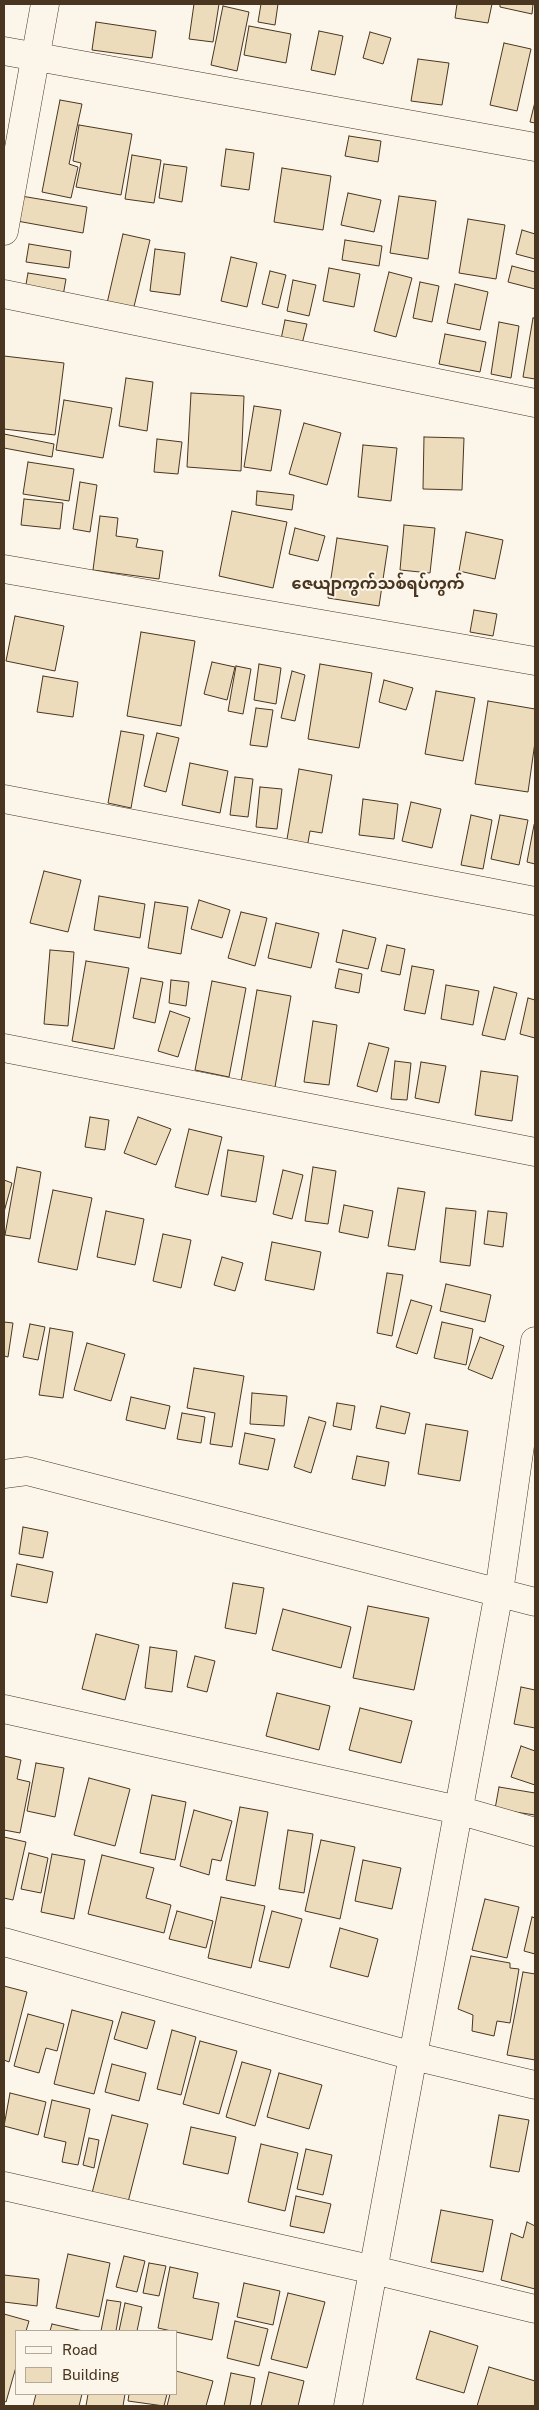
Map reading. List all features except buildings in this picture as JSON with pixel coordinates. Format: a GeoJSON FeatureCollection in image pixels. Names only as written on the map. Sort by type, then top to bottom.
{"type":"FeatureCollection","features":[{"type":"Feature","properties":{"kind":"street"},"geometry":{"type":"LineString","coordinates":[[4,231],[45,4]]}},
{"type":"Feature","properties":{"kind":"street"},"geometry":{"type":"LineString","coordinates":[[4,51],[535,147]]}},
{"type":"Feature","properties":{"kind":"street"},"geometry":{"type":"LineString","coordinates":[[4,294],[535,404]]}},
{"type":"Feature","properties":{"kind":"street"},"geometry":{"type":"LineString","coordinates":[[4,568],[535,661]]}},
{"type":"Feature","properties":{"kind":"street"},"geometry":{"type":"LineString","coordinates":[[4,799],[535,901]]}},
{"type":"Feature","properties":{"kind":"street"},"geometry":{"type":"LineString","coordinates":[[4,1048],[535,1152]]}},
{"type":"Feature","properties":{"kind":"street"},"geometry":{"type":"LineString","coordinates":[[348,2406],[499,1592],[535,1341]]}},
{"type":"Feature","properties":{"kind":"street"},"geometry":{"type":"LineString","coordinates":[[4,1474],[27,1471],[535,1602]]}},
{"type":"Feature","properties":{"kind":"street"},"geometry":{"type":"LineString","coordinates":[[4,1708],[458,1810],[535,1832]]}},
{"type":"Feature","properties":{"kind":"street"},"geometry":{"type":"LineString","coordinates":[[4,1942],[413,2056],[535,2085]]}},
{"type":"Feature","properties":{"kind":"street"},"geometry":{"type":"LineString","coordinates":[[4,2186],[374,2270],[535,2309]]}},
{"type":"Feature","properties":{"kind":"district","name":"ဇေယျာကွက်သစ်ရပ်ကွက်"},"geometry":{"type":"Point","coordinates":[378,584]}}]}
